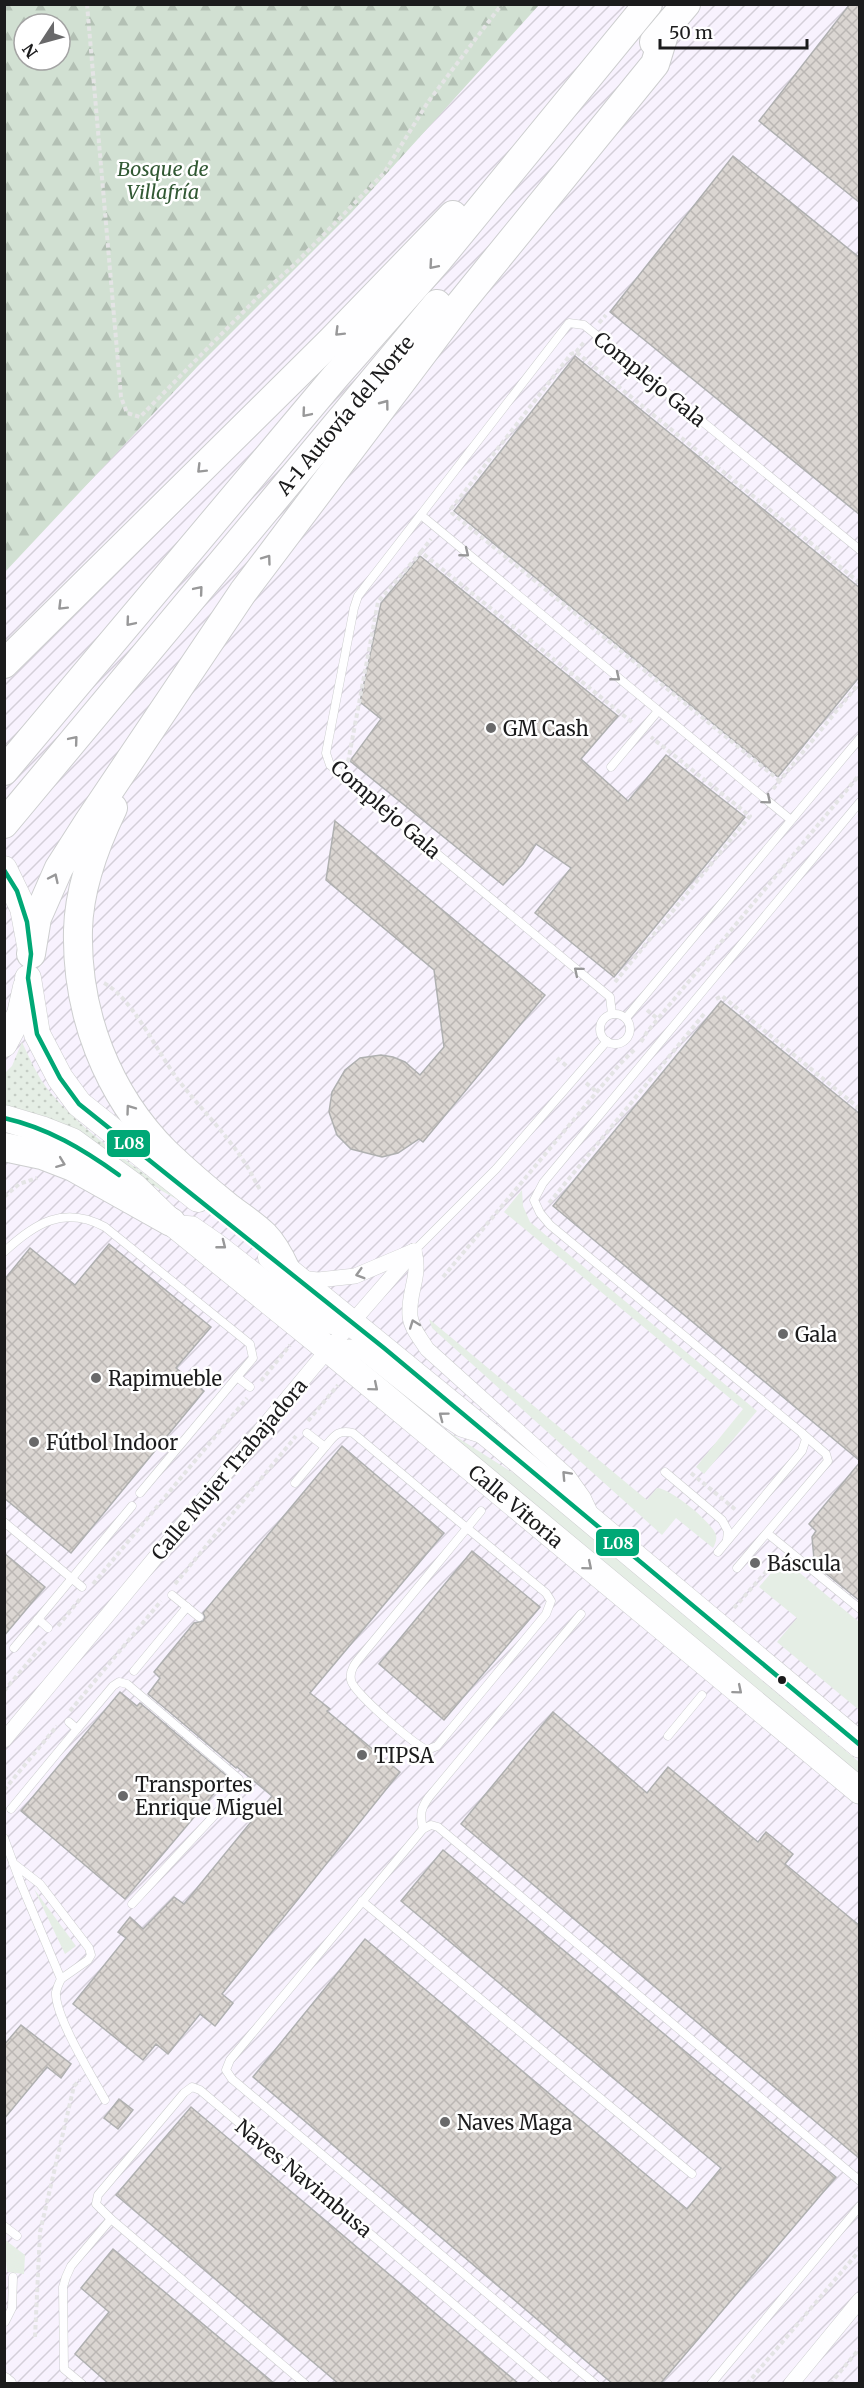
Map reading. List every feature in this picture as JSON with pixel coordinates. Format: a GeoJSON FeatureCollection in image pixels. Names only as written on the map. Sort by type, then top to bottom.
{"type":"FeatureCollection","features":[{"type":"Feature","properties":{"kind":"highway","name":"A-1 Autovía del Norte"},"geometry":{"type":"LineString","coordinates":[[4,771],[328,386],[439,259],[648,4]]}},
{"type":"Feature","properties":{"kind":"highway","name":"A-1 Autovía del Norte"},"geometry":{"type":"LineString","coordinates":[[4,824],[686,4]]}},
{"type":"Feature","properties":{"kind":"highway"},"geometry":{"type":"LineString","coordinates":[[4,1044],[20,1014],[37,918],[59,868],[243,592],[460,304],[655,64],[666,28]]}},
{"type":"Feature","properties":{"kind":"highway"},"geometry":{"type":"LineString","coordinates":[[4,664],[372,299],[479,190],[573,84],[617,42]]}},
{"type":"Feature","properties":{"kind":"highway"},"geometry":{"type":"LineString","coordinates":[[243,592],[193,667],[112,809],[88,869],[79,914],[78,939],[81,980],[92,1034],[104,1065],[131,1111],[165,1152],[209,1191],[265,1235],[291,1273]]}},
{"type":"Feature","properties":{"kind":"highway","name":"Calle Vitoria"},"geometry":{"type":"LineString","coordinates":[[5,870],[23,908],[37,1034],[60,1078],[79,1104],[353,1323],[860,1746]]}},
{"type":"Feature","properties":{"kind":"highway","name":"Calle Vitoria"},"geometry":{"type":"LineString","coordinates":[[4,1118],[44,1130],[72,1142],[135,1187],[171,1222],[329,1350],[860,1791]]}},
{"type":"Feature","properties":{"kind":"highway"},"geometry":{"type":"LineString","coordinates":[[4,1147],[42,1155],[74,1167],[171,1222]]}},
{"type":"Feature","properties":{"kind":"street"},"geometry":{"type":"LineString","coordinates":[[171,1222],[193,1224],[327,1326],[337,1327],[353,1323]]}},
{"type":"Feature","properties":{"kind":"street"},"geometry":{"type":"LineString","coordinates":[[291,1273],[318,1280],[355,1276],[414,1251],[417,1265],[410,1318],[415,1331],[427,1349],[568,1476],[583,1497],[596,1525]]}},
{"type":"Feature","properties":{"kind":"street","name":"Calle Mujer Trabajadora"},"geometry":{"type":"LineString","coordinates":[[4,1740],[414,1251]]}},
{"type":"Feature","properties":{"kind":"street"},"geometry":{"type":"LineString","coordinates":[[329,1350],[350,1347],[361,1351],[461,1429],[495,1440]]}},
{"type":"Feature","properties":{"kind":"street"},"geometry":{"type":"LineString","coordinates":[[791,2384],[860,2300]]}},
{"type":"Feature","properties":{"kind":"street"},"geometry":{"type":"LineString","coordinates":[[4,2380],[9,2384]]}},
{"type":"Feature","properties":{"kind":"lane","name":"Complejo Gala"},"geometry":{"type":"LineString","coordinates":[[612,1014],[610,997],[330,765],[326,753],[358,596],[569,323],[584,325],[860,550]]}},
{"type":"Feature","properties":{"kind":"lane"},"geometry":{"type":"LineString","coordinates":[[421,515],[791,820]]}},
{"type":"Feature","properties":{"kind":"lane"},"geometry":{"type":"LineString","coordinates":[[611,767],[658,711]]}},
{"type":"Feature","properties":{"kind":"lane"},"geometry":{"type":"LineString","coordinates":[[626,1018],[860,738]]}},
{"type":"Feature","properties":{"kind":"lane"},"geometry":{"type":"LineString","coordinates":[[737,1568],[828,1461],[823,1450],[550,1225],[540,1213],[534,1200],[543,1183],[860,802]]}},
{"type":"Feature","properties":{"kind":"lane"},"geometry":{"type":"LineString","coordinates":[[612,1014],[626,1018],[630,1032],[626,1040],[617,1044],[607,1041],[601,1034],[601,1024],[612,1014]]}},
{"type":"Feature","properties":{"kind":"lane"},"geometry":{"type":"LineString","coordinates":[[414,1251],[496,1169],[607,1041]]}},
{"type":"Feature","properties":{"kind":"lane"},"geometry":{"type":"LineString","coordinates":[[4,1252],[24,1233],[53,1219],[89,1218],[250,1344],[253,1358],[140,1493]]}},
{"type":"Feature","properties":{"kind":"lane"},"geometry":{"type":"LineString","coordinates":[[237,1377],[250,1387]]}},
{"type":"Feature","properties":{"kind":"lane"},"geometry":{"type":"LineString","coordinates":[[296,1483],[339,1432],[353,1433],[467,1528],[546,1593],[551,1601],[546,1614],[445,1737],[437,1746],[427,1750],[356,1692],[350,1677],[353,1667],[362,1655],[467,1528],[481,1510]]}},
{"type":"Feature","properties":{"kind":"lane"},"geometry":{"type":"LineString","coordinates":[[718,1552],[802,1451],[806,1439],[802,1432]]}},
{"type":"Feature","properties":{"kind":"lane"},"geometry":{"type":"LineString","coordinates":[[307,1433],[325,1447]]}},
{"type":"Feature","properties":{"kind":"lane"},"geometry":{"type":"LineString","coordinates":[[665,1472],[722,1521],[728,1531],[727,1540]]}},
{"type":"Feature","properties":{"kind":"lane"},"geometry":{"type":"LineString","coordinates":[[14,1648],[132,1506]]}},
{"type":"Feature","properties":{"kind":"lane"},"geometry":{"type":"LineString","coordinates":[[4,1522],[82,1587]]}},
{"type":"Feature","properties":{"kind":"lane"},"geometry":{"type":"LineString","coordinates":[[767,1533],[860,1609]]}},
{"type":"Feature","properties":{"kind":"lane"},"geometry":{"type":"LineString","coordinates":[[172,1595],[199,1617]]}},
{"type":"Feature","properties":{"kind":"lane"},"geometry":{"type":"LineString","coordinates":[[134,1671],[187,1607]]}},
{"type":"Feature","properties":{"kind":"lane"},"geometry":{"type":"LineString","coordinates":[[423,1829],[420,1815],[429,1797],[581,1614]]}},
{"type":"Feature","properties":{"kind":"lane"},"geometry":{"type":"LineString","coordinates":[[38,1619],[51,1630]]}},
{"type":"Feature","properties":{"kind":"lane"},"geometry":{"type":"LineString","coordinates":[[11,1809],[113,1686],[119,1682],[127,1684],[239,1779],[240,1784],[236,1792],[132,1904]]}},
{"type":"Feature","properties":{"kind":"lane"},"geometry":{"type":"LineString","coordinates":[[669,1736],[702,1695]]}},
{"type":"Feature","properties":{"kind":"lane"},"geometry":{"type":"LineString","coordinates":[[69,1722],[77,1729]]}},
{"type":"Feature","properties":{"kind":"lane"},"geometry":{"type":"LineString","coordinates":[[595,2384],[232,2079],[226,2070],[230,2060],[423,1829],[431,1825],[438,1827],[860,2181]]}},
{"type":"Feature","properties":{"kind":"lane"},"geometry":{"type":"LineString","coordinates":[[4,1838],[61,1979]]}},
{"type":"Feature","properties":{"kind":"lane"},"geometry":{"type":"LineString","coordinates":[[13,1863],[40,1884],[89,1948],[91,1954],[88,1960],[61,1979],[56,1992],[57,2003],[70,2034],[105,2100]]}},
{"type":"Feature","properties":{"kind":"lane"},"geometry":{"type":"LineString","coordinates":[[362,1901],[692,2174]]}},
{"type":"Feature","properties":{"kind":"lane","name":"Naves Navimbusa"},"geometry":{"type":"LineString","coordinates":[[305,2384],[96,2204],[99,2195],[184,2093],[192,2087],[200,2090],[548,2384]]}},
{"type":"Feature","properties":{"kind":"lane"},"geometry":{"type":"LineString","coordinates":[[711,2384],[860,2206]]}},
{"type":"Feature","properties":{"kind":"lane"},"geometry":{"type":"LineString","coordinates":[[82,2384],[64,2369],[63,2287],[71,2266],[111,2219]]}},
{"type":"Feature","properties":{"kind":"lane"},"geometry":{"type":"LineString","coordinates":[[4,2226],[17,2236]]}},
{"type":"Feature","properties":{"kind":"lane"},"geometry":{"type":"LineString","coordinates":[[5,2322],[12,2308],[13,2277]]}},
{"type":"Feature","properties":{"kind":"path"},"geometry":{"type":"LineString","coordinates":[[87,4],[121,397],[127,413],[140,417],[384,173],[428,102],[501,4]]}},
{"type":"Feature","properties":{"kind":"path"},"geometry":{"type":"LineString","coordinates":[[860,583],[576,352],[571,354],[451,509],[452,513],[780,781],[860,682]]}},
{"type":"Feature","properties":{"kind":"path"},"geometry":{"type":"LineString","coordinates":[[353,767],[346,760],[378,602],[421,552],[750,816],[615,982]]}},
{"type":"Feature","properties":{"kind":"path"},"geometry":{"type":"LineString","coordinates":[[443,1276],[620,1064],[639,1046],[647,1032],[860,774]]}},
{"type":"Feature","properties":{"kind":"path"},"geometry":{"type":"LineString","coordinates":[[81,980],[95,979],[110,986],[131,1010],[177,1077],[246,1164],[261,1191]]}},
{"type":"Feature","properties":{"kind":"path"},"geometry":{"type":"LineString","coordinates":[[550,1209],[548,1204],[718,997],[722,996],[860,1108]]}},
{"type":"Feature","properties":{"kind":"path"},"geometry":{"type":"LineString","coordinates":[[51,1630],[290,1345]]}},
{"type":"Feature","properties":{"kind":"path"},"geometry":{"type":"LineString","coordinates":[[691,1473],[746,1518]]}},
{"type":"Feature","properties":{"kind":"path"},"geometry":{"type":"LineString","coordinates":[[734,1608],[786,1549]]}},
{"type":"Feature","properties":{"kind":"path"},"geometry":{"type":"LineString","coordinates":[[4,1691],[46,1640]]}},
{"type":"Feature","properties":{"kind":"path"},"geometry":{"type":"LineString","coordinates":[[35,2337],[40,2232],[74,2086],[91,2073]]}},
{"type":"Feature","properties":{"kind":"path"},"geometry":{"type":"LineString","coordinates":[[747,2384],[860,2250]]}},
{"type":"Feature","properties":{"kind":"path"},"geometry":{"type":"LineString","coordinates":[[830,2384],[860,2348]]}},
{"type":"Feature","properties":{"kind":"shaded area"},"geometry":{"type":"Polygon","coordinates":[[[5,5],[859,5],[859,2383],[5,2384],[5,5]]]}},
{"type":"Feature","properties":{"kind":"shaded area"},"geometry":{"type":"Polygon","coordinates":[[[22,1042],[46,1087],[76,1120],[112,1150],[187,1205],[50,1122],[29,1112],[5,1106],[4,1074],[12,1066],[22,1042]]]}},
{"type":"Feature","properties":{"kind":"shaded area"},"geometry":{"type":"Polygon","coordinates":[[[522,1190],[523,1206],[530,1222],[757,1411],[704,1474],[696,1467],[743,1409],[504,1212],[522,1190]]]}},
{"type":"Feature","properties":{"kind":"shaded area"},"geometry":{"type":"Polygon","coordinates":[[[429,1319],[647,1500],[657,1488],[663,1489],[690,1507],[713,1529],[716,1542],[713,1548],[676,1518],[662,1535],[432,1328],[429,1319]]]}},
{"type":"Feature","properties":{"kind":"shaded area"},"geometry":{"type":"Polygon","coordinates":[[[441,1427],[518,1476],[859,1762],[859,1775],[441,1427]]]}},
{"type":"Feature","properties":{"kind":"shaded area"},"geometry":{"type":"Polygon","coordinates":[[[783,1559],[859,1622],[859,1710],[777,1642],[797,1618],[759,1587],[783,1559]]]}},
{"type":"Feature","properties":{"kind":"shaded area"},"geometry":{"type":"Polygon","coordinates":[[[34,1889],[76,1946],[65,1954],[34,1889]]]}},
{"type":"Feature","properties":{"kind":"shaded area"},"geometry":{"type":"Polygon","coordinates":[[[4,2239],[25,2255],[24,2274],[7,2272],[4,2239]]]}},
{"type":"Feature","properties":{"kind":"green space","name":"Bosque de Villafría"},"geometry":{"type":"Polygon","coordinates":[[[5,4],[539,5],[352,212],[198,366],[5,572],[5,4]]]}},
{"type":"Feature","properties":{"kind":"building"},"geometry":{"type":"Polygon","coordinates":[[[850,4],[860,4],[860,203],[759,121],[850,4]]]}},
{"type":"Feature","properties":{"kind":"building"},"geometry":{"type":"Polygon","coordinates":[[[733,156],[860,258],[860,515],[610,312],[733,156]]]}},
{"type":"Feature","properties":{"kind":"building"},"geometry":{"type":"Polygon","coordinates":[[[575,356],[860,588],[860,676],[778,777],[454,511],[575,356]]]}},
{"type":"Feature","properties":{"kind":"building","name":"GM Cash"},"geometry":{"type":"Polygon","coordinates":[[[420,556],[618,716],[581,759],[628,801],[666,755],[745,817],[614,977],[535,913],[571,868],[536,844],[523,864],[503,885],[350,761],[381,719],[360,702],[381,603],[420,556]]]}},
{"type":"Feature","properties":{"kind":"building"},"geometry":{"type":"Polygon","coordinates":[[[335,821],[545,995],[423,1142],[419,1139],[398,1153],[382,1157],[351,1149],[337,1135],[329,1112],[332,1092],[345,1070],[360,1058],[381,1055],[393,1057],[405,1062],[420,1075],[444,1047],[434,970],[326,880],[335,821]]]}},
{"type":"Feature","properties":{"kind":"building","name":"Gala"},"geometry":{"type":"Polygon","coordinates":[[[721,1001],[860,1114],[860,1461],[553,1206],[721,1001]]]}},
{"type":"Feature","properties":{"kind":"building","name":"Rapimueble"},"geometry":{"type":"Polygon","coordinates":[[[109,1244],[211,1327],[176,1368],[204,1391],[71,1553],[4,1498],[4,1280],[30,1248],[75,1285],[109,1244]]]}},
{"type":"Feature","properties":{"kind":"building"},"geometry":{"type":"Polygon","coordinates":[[[342,1446],[444,1533],[310,1693],[330,1709],[327,1711],[400,1772],[222,1994],[233,2003],[215,2026],[200,2014],[168,2054],[156,2044],[143,2060],[73,2004],[126,1938],[118,1932],[130,1917],[143,1929],[174,1897],[184,1904],[272,1796],[148,1694],[160,1678],[154,1672],[194,1623],[203,1621],[205,1617],[203,1613],[342,1446]]]}},
{"type":"Feature","properties":{"kind":"building"},"geometry":{"type":"Polygon","coordinates":[[[860,1462],[860,1601],[812,1562],[814,1559],[812,1537],[816,1531],[809,1524],[860,1462]]]}},
{"type":"Feature","properties":{"kind":"building"},"geometry":{"type":"Polygon","coordinates":[[[472,1551],[540,1607],[444,1720],[379,1664],[472,1551]]]}},
{"type":"Feature","properties":{"kind":"building"},"geometry":{"type":"Polygon","coordinates":[[[4,1553],[45,1587],[4,1636],[4,1553]]]}},
{"type":"Feature","properties":{"kind":"building","name":"Transportes Enrique Miguel"},"geometry":{"type":"Polygon","coordinates":[[[120,1692],[137,1706],[140,1703],[228,1777],[125,1899],[21,1811],[120,1692]]]}},
{"type":"Feature","properties":{"kind":"building"},"geometry":{"type":"Polygon","coordinates":[[[553,1712],[647,1793],[668,1767],[758,1842],[766,1832],[793,1854],[785,1864],[860,1926],[860,2159],[461,1824],[553,1712]]]}},
{"type":"Feature","properties":{"kind":"building","name":"Naves Maga"},"geometry":{"type":"Polygon","coordinates":[[[443,1850],[836,2177],[660,2384],[613,2384],[253,2077],[365,1939],[687,2209],[721,2168],[401,1901],[443,1850]]]}},
{"type":"Feature","properties":{"kind":"building"},"geometry":{"type":"Polygon","coordinates":[[[21,2025],[71,2064],[61,2078],[47,2067],[4,2119],[4,2045],[21,2025]]]}},
{"type":"Feature","properties":{"kind":"building"},"geometry":{"type":"Polygon","coordinates":[[[119,2099],[133,2110],[118,2129],[104,2118],[119,2099]]]}},
{"type":"Feature","properties":{"kind":"building"},"geometry":{"type":"Polygon","coordinates":[[[191,2107],[519,2384],[339,2384],[116,2195],[191,2107]]]}},
{"type":"Feature","properties":{"kind":"building"},"geometry":{"type":"Polygon","coordinates":[[[113,2249],[275,2384],[109,2384],[75,2354],[109,2312],[81,2288],[113,2249]]]}},
{"type":"Feature","properties":{"kind":"transit line","name":"L08"},"geometry":{"type":"LineString","coordinates":[[4,870],[17,891],[27,922],[31,954],[28,978],[37,1034],[60,1078],[79,1104],[384,1348],[860,1745]]}},
{"type":"Feature","properties":{"kind":"transit line","name":"L08"},"geometry":{"type":"LineString","coordinates":[[4,1118],[35,1127],[64,1140],[119,1175]]}},
{"type":"Feature","properties":{"kind":"place","name":"GM Cash"},"geometry":{"type":"Point","coordinates":[491,728]}},
{"type":"Feature","properties":{"kind":"place","name":"Gala"},"geometry":{"type":"Point","coordinates":[783,1334]}},
{"type":"Feature","properties":{"kind":"place","name":"Rapimueble"},"geometry":{"type":"Point","coordinates":[96,1378]}},
{"type":"Feature","properties":{"kind":"place","name":"Fútbol Indoor"},"geometry":{"type":"Point","coordinates":[34,1442]}},
{"type":"Feature","properties":{"kind":"place","name":"Báscula"},"geometry":{"type":"Point","coordinates":[755,1563]}},
{"type":"Feature","properties":{"kind":"place","name":"TIPSA"},"geometry":{"type":"Point","coordinates":[362,1755]}},
{"type":"Feature","properties":{"kind":"place","name":"Transportes Enrique Miguel"},"geometry":{"type":"Point","coordinates":[123,1796]}},
{"type":"Feature","properties":{"kind":"place","name":"Naves Maga"},"geometry":{"type":"Point","coordinates":[445,2122]}}]}
